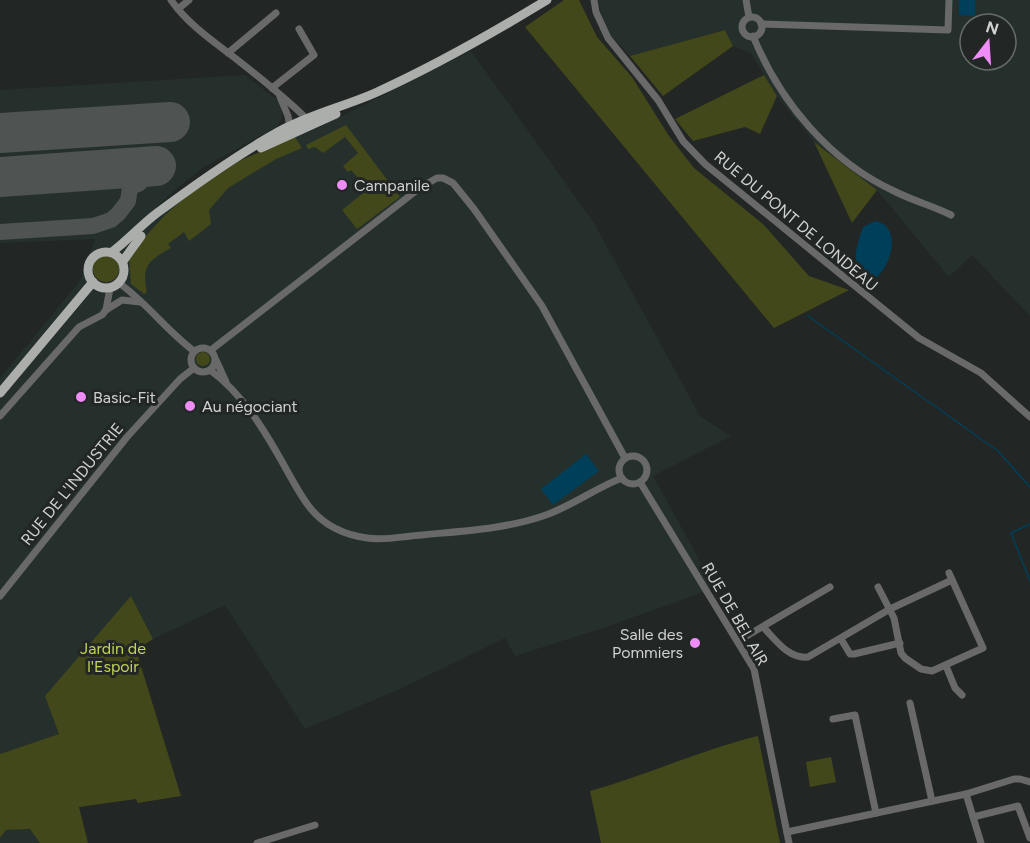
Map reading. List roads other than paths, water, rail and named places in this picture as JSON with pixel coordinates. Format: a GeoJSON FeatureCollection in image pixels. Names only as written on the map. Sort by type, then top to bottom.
{"type":"FeatureCollection","features":[{"type":"Feature","properties":{"kind":"main road"},"geometry":{"type":"LineString","coordinates":[[289,132],[324,120],[436,64],[547,0]]}},
{"type":"Feature","properties":{"kind":"main road"},"geometry":{"type":"LineString","coordinates":[[168,206],[134,243],[123,261],[125,273],[115,285],[98,286],[93,282],[88,272],[90,261],[98,253],[112,252],[124,244],[154,216],[218,168],[280,131],[290,133],[309,124],[307,119],[356,102]]}},
{"type":"Feature","properties":{"kind":"main road"},"geometry":{"type":"LineString","coordinates":[[112,252],[123,261]]}},
{"type":"Feature","properties":{"kind":"main road"},"geometry":{"type":"LineString","coordinates":[[0,393],[93,282]]}},
{"type":"Feature","properties":{"kind":"street"},"geometry":{"type":"LineString","coordinates":[[171,0],[202,33],[272,88],[307,119]]}},
{"type":"Feature","properties":{"kind":"street"},"geometry":{"type":"LineString","coordinates":[[178,9],[189,0]]}},
{"type":"Feature","properties":{"kind":"street","name":"RUE DU PONT DE LONDEAU"},"geometry":{"type":"LineString","coordinates":[[594,0],[596,12],[608,38],[658,100],[683,141],[705,164],[910,330],[949,356],[981,373],[1030,417]]}},
{"type":"Feature","properties":{"kind":"street"},"geometry":{"type":"LineString","coordinates":[[746,0],[749,17]]}},
{"type":"Feature","properties":{"kind":"street"},"geometry":{"type":"LineString","coordinates":[[749,17],[756,18],[761,24],[948,30],[949,0]]}},
{"type":"Feature","properties":{"kind":"street"},"geometry":{"type":"LineString","coordinates":[[228,53],[276,13]]}},
{"type":"Feature","properties":{"kind":"street"},"geometry":{"type":"LineString","coordinates":[[749,17],[743,23],[742,29],[748,36],[759,33],[761,24]]}},
{"type":"Feature","properties":{"kind":"street"},"geometry":{"type":"LineString","coordinates":[[272,88],[314,55],[299,29]]}},
{"type":"Feature","properties":{"kind":"street"},"geometry":{"type":"LineString","coordinates":[[753,36],[767,69],[782,94],[836,154],[895,192],[951,215]]}},
{"type":"Feature","properties":{"kind":"street"},"geometry":{"type":"LineString","coordinates":[[279,95],[288,116],[289,132]]}},
{"type":"Feature","properties":{"kind":"street"},"geometry":{"type":"LineString","coordinates":[[211,350],[422,187],[437,178],[443,178],[453,183],[474,209],[542,306],[625,458]]}},
{"type":"Feature","properties":{"kind":"street"},"geometry":{"type":"LineString","coordinates":[[104,312],[115,285],[143,303],[181,342],[194,351]]}},
{"type":"Feature","properties":{"kind":"street"},"geometry":{"type":"LineString","coordinates":[[0,416],[79,327],[122,300],[143,303]]}},
{"type":"Feature","properties":{"kind":"street"},"geometry":{"type":"LineString","coordinates":[[216,360],[210,370],[201,372],[194,368],[191,358],[194,351],[200,347],[211,350],[216,360],[226,382],[267,435],[311,509],[323,521],[354,536],[369,539],[391,538],[483,529],[527,521],[568,506],[622,478]]}},
{"type":"Feature","properties":{"kind":"street","name":"RUE DE L'INDUSTRIE"},"geometry":{"type":"LineString","coordinates":[[0,596],[127,437],[180,379],[194,368]]}},
{"type":"Feature","properties":{"kind":"street"},"geometry":{"type":"LineString","coordinates":[[210,370],[226,382]]}},
{"type":"Feature","properties":{"kind":"street"},"geometry":{"type":"LineString","coordinates":[[634,455],[645,461],[648,471],[640,482],[632,484],[622,478],[619,466],[625,458],[634,455]]}},
{"type":"Feature","properties":{"kind":"street","name":"RUE DE BEL AIR"},"geometry":{"type":"LineString","coordinates":[[640,482],[754,669],[789,843]]}},
{"type":"Feature","properties":{"kind":"street"},"geometry":{"type":"LineString","coordinates":[[763,627],[788,653],[802,658],[815,655],[890,609],[951,577],[983,648],[932,671],[921,669],[905,658],[890,609],[878,587]]}},
{"type":"Feature","properties":{"kind":"street"},"geometry":{"type":"LineString","coordinates":[[738,641],[830,587]]}},
{"type":"Feature","properties":{"kind":"street"},"geometry":{"type":"LineString","coordinates":[[841,639],[850,654],[900,643]]}},
{"type":"Feature","properties":{"kind":"street"},"geometry":{"type":"LineString","coordinates":[[946,666],[955,688],[962,695]]}},
{"type":"Feature","properties":{"kind":"street"},"geometry":{"type":"LineString","coordinates":[[910,703],[932,801]]}},
{"type":"Feature","properties":{"kind":"street"},"geometry":{"type":"LineString","coordinates":[[834,719],[855,715],[876,813]]}},
{"type":"Feature","properties":{"kind":"street"},"geometry":{"type":"LineString","coordinates":[[787,832],[966,794],[1014,779],[1030,782]]}},
{"type":"Feature","properties":{"kind":"street"},"geometry":{"type":"LineString","coordinates":[[966,794],[981,843]]}},
{"type":"Feature","properties":{"kind":"street"},"geometry":{"type":"LineString","coordinates":[[973,817],[1018,806],[1030,838]]}},
{"type":"Feature","properties":{"kind":"street"},"geometry":{"type":"LineString","coordinates":[[257,843],[315,825]]}},
{"type":"Feature","properties":{"kind":"water"},"geometry":{"type":"Polygon","coordinates":[[[959,0],[975,0],[975,12],[959,12],[959,0]]]}},
{"type":"Feature","properties":{"kind":"water"},"geometry":{"type":"Polygon","coordinates":[[[875,221],[883,224],[889,230],[892,246],[887,263],[877,277],[861,273],[856,262],[863,227],[875,221]]]}},
{"type":"Feature","properties":{"kind":"water"},"geometry":{"type":"Polygon","coordinates":[[[586,454],[599,471],[553,505],[541,489],[586,454]]]}},
{"type":"Feature","properties":{"kind":"waterway"},"geometry":{"type":"LineString","coordinates":[[808,316],[998,451],[1030,487]]}},
{"type":"Feature","properties":{"kind":"waterway"},"geometry":{"type":"LineString","coordinates":[[1030,524],[1011,533],[1030,581]]}},
{"type":"Feature","properties":{"kind":"place","name":"Campanile"},"geometry":{"type":"Point","coordinates":[342,185]}},
{"type":"Feature","properties":{"kind":"place","name":"Basic-Fit"},"geometry":{"type":"Point","coordinates":[81,397]}},
{"type":"Feature","properties":{"kind":"place","name":"Au négociant"},"geometry":{"type":"Point","coordinates":[190,406]}},
{"type":"Feature","properties":{"kind":"place","name":"Salle des Pommiers"},"geometry":{"type":"Point","coordinates":[695,643]}},
{"type":"Feature","properties":{"kind":"park label","name":"Jardin de l'Espoir"},"geometry":{"type":"Point","coordinates":[113,657]}}]}
